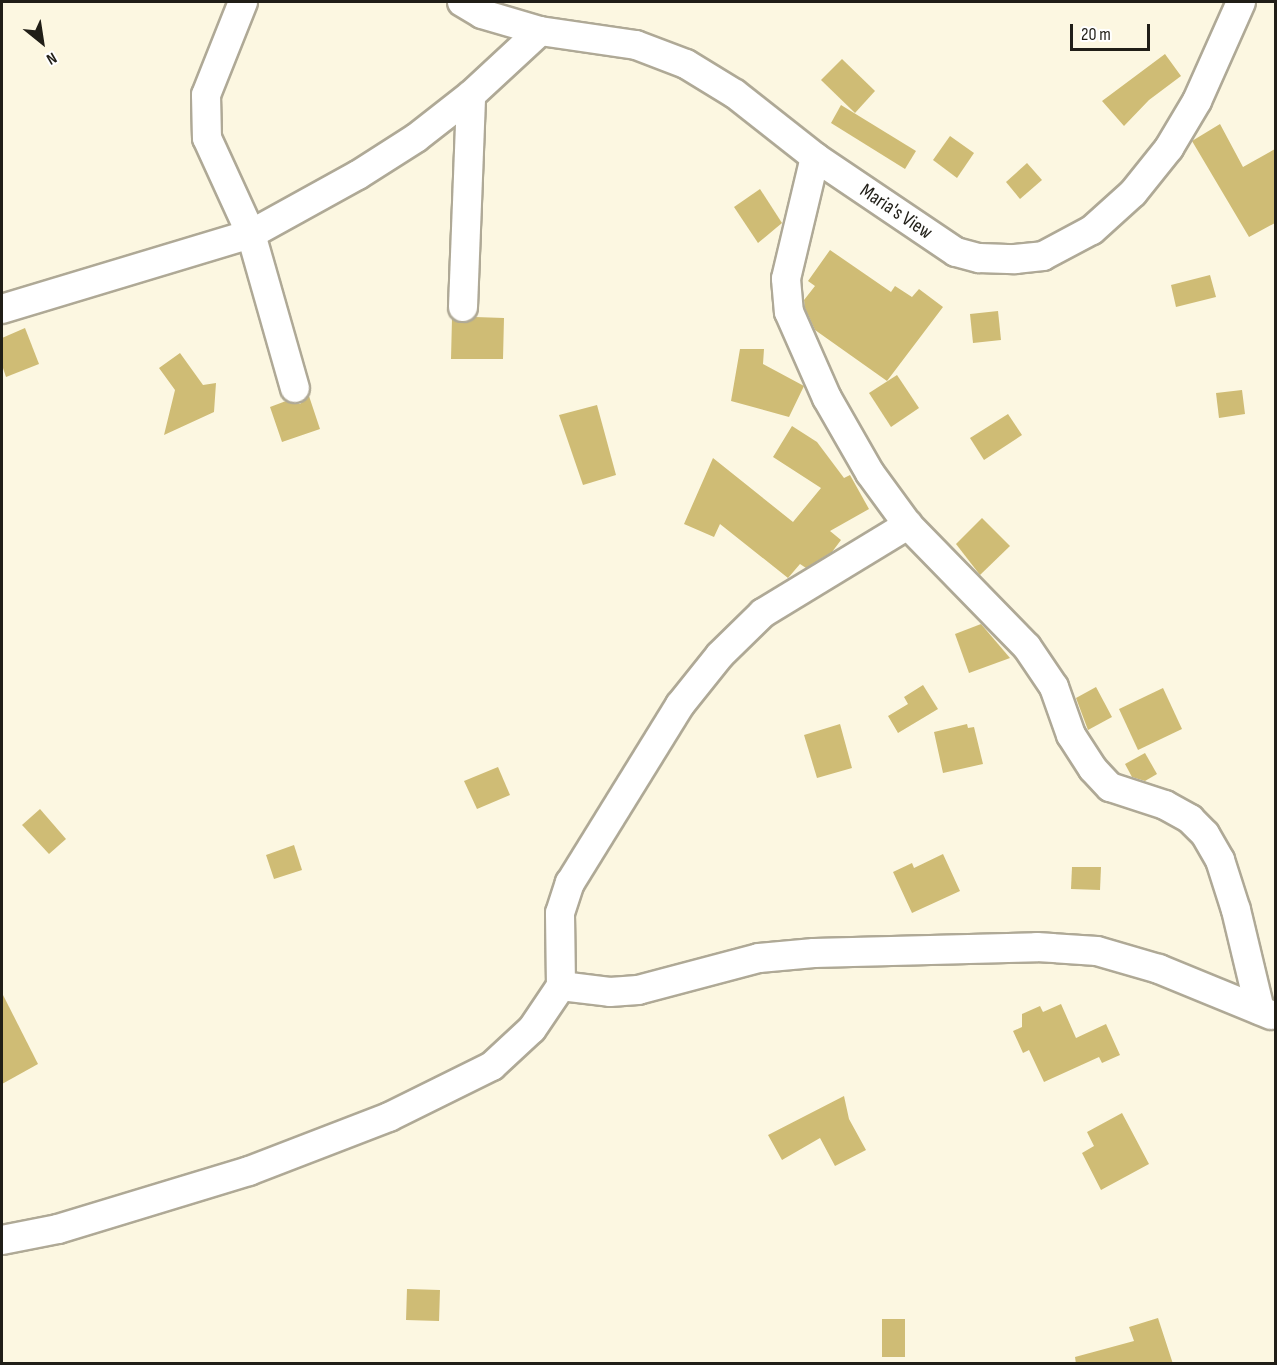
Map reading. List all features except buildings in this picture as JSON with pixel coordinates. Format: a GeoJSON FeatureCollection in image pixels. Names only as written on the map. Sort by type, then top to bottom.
{"type":"FeatureCollection","features":[{"type":"Feature","properties":{"kind":"street"},"geometry":{"type":"LineString","coordinates":[[243,2],[206,94],[207,138],[250,234],[295,388]]}},
{"type":"Feature","properties":{"kind":"street","name":"Maria's View"},"geometry":{"type":"LineString","coordinates":[[462,2],[482,14],[540,31],[636,45],[686,64],[735,93],[815,157],[956,252],[979,258],[1042,256],[1092,230],[1133,193],[1169,148],[1197,101],[1241,2]]}},
{"type":"Feature","properties":{"kind":"street"},"geometry":{"type":"LineString","coordinates":[[2,309],[250,234],[358,175],[416,138],[471,95],[540,31]]}},
{"type":"Feature","properties":{"kind":"street"},"geometry":{"type":"LineString","coordinates":[[463,307],[471,95]]}},
{"type":"Feature","properties":{"kind":"street"},"geometry":{"type":"LineString","coordinates":[[815,157],[786,279],[789,312],[827,398],[870,473],[908,525],[1027,647],[1054,687],[1071,735],[1110,787],[1165,805],[1190,819],[1205,834],[1220,860],[1268,1013]]}},
{"type":"Feature","properties":{"kind":"street"},"geometry":{"type":"LineString","coordinates":[[2,1240],[58,1229],[249,1171],[389,1117],[492,1066],[532,1029],[561,986],[560,913],[570,883],[680,705],[720,656],[763,613],[908,525]]}},
{"type":"Feature","properties":{"kind":"street"},"geometry":{"type":"LineString","coordinates":[[561,986],[610,992],[638,990],[759,958],[814,953],[1037,948],[1097,951],[1160,969],[1268,1013]]}}]}
